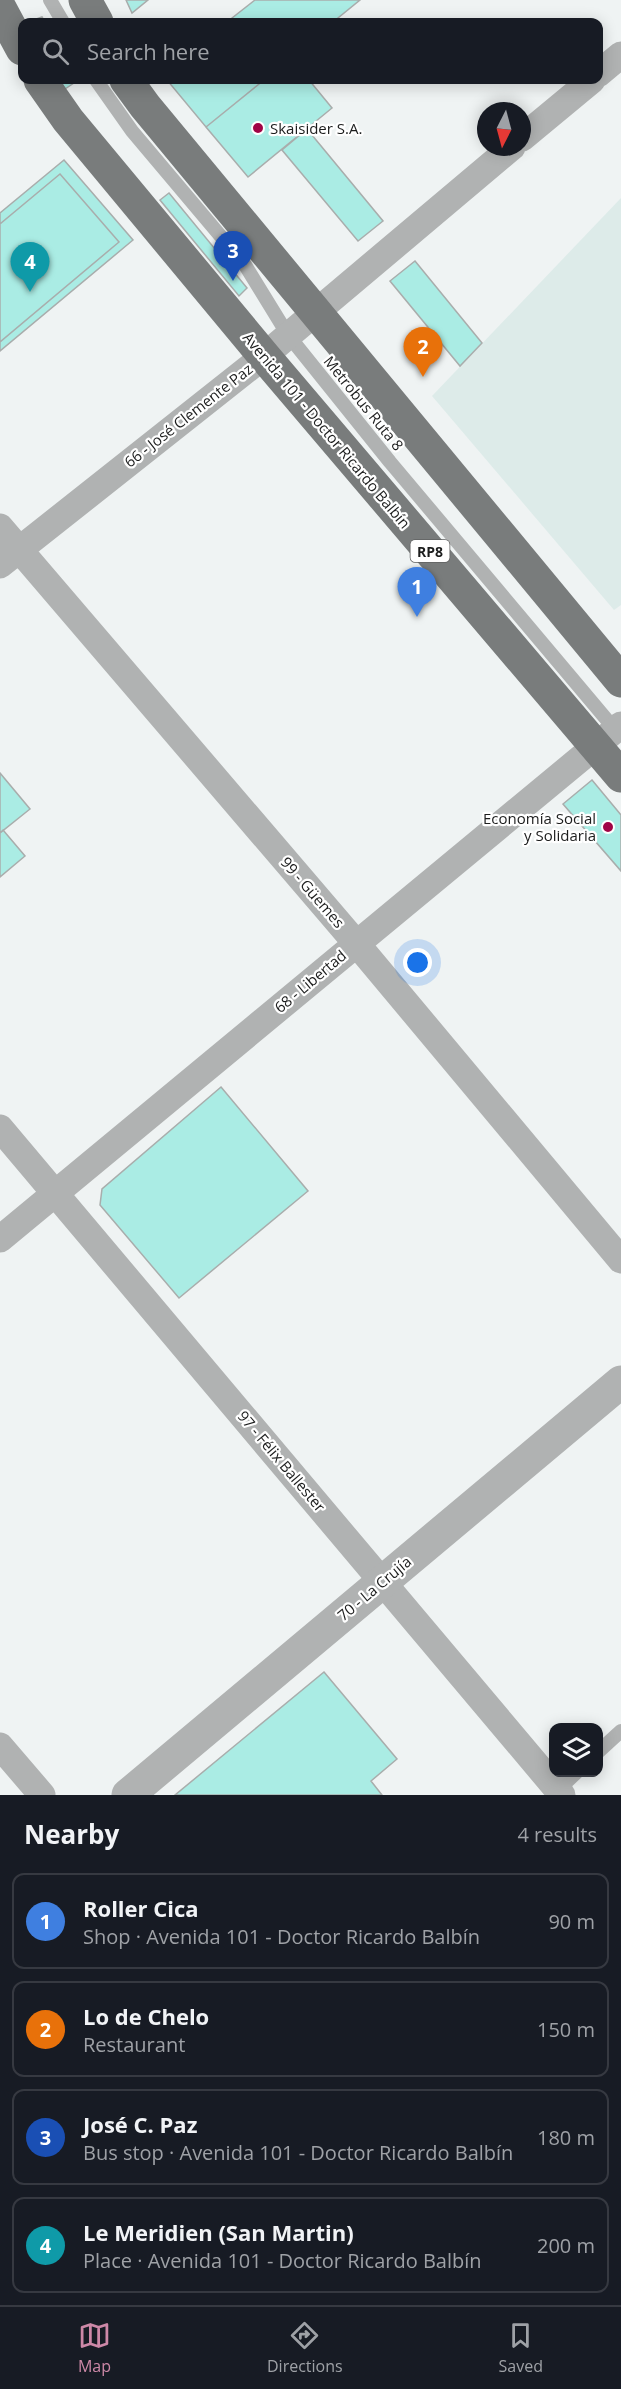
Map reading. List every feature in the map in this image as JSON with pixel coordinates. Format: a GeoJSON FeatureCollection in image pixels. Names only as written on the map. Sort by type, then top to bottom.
{"type":"FeatureCollection","features":[{"type":"Feature","properties":{"kind":"main road"},"geometry":{"type":"LineString","coordinates":[[85,0],[95,18]]}},
{"type":"Feature","properties":{"kind":"main road"},"geometry":{"type":"LineString","coordinates":[[0,8],[18,41]]}},
{"type":"Feature","properties":{"kind":"main road","name":"Avenida 101 - Doctor Ricardo Balbín"},"geometry":{"type":"LineString","coordinates":[[43,84],[68,120],[276,346],[613,735],[621,776]]}},
{"type":"Feature","properties":{"kind":"main road"},"geometry":{"type":"LineString","coordinates":[[129,84],[315,313],[621,681]]}},
{"type":"Feature","properties":{"kind":"street"},"geometry":{"type":"LineString","coordinates":[[603,70],[621,55]]}},
{"type":"Feature","properties":{"kind":"street"},"geometry":{"type":"LineString","coordinates":[[531,131],[587,84]]}},
{"type":"Feature","properties":{"kind":"street","name":"66 - José Clemente Paz"},"geometry":{"type":"LineString","coordinates":[[9,557],[276,346],[501,156]]}},
{"type":"Feature","properties":{"kind":"street","name":"99 - Güemes"},"geometry":{"type":"LineString","coordinates":[[0,527],[9,557],[356,943],[621,1260]]}},
{"type":"Feature","properties":{"kind":"street","name":"68 - Libertad"},"geometry":{"type":"LineString","coordinates":[[0,1239],[356,943],[613,735]]}},
{"type":"Feature","properties":{"kind":"street","name":"97 - Félix Ballester"},"geometry":{"type":"LineString","coordinates":[[0,1128],[383,1581],[566,1786]]}},
{"type":"Feature","properties":{"kind":"street","name":"70 - La Crujía"},"geometry":{"type":"LineString","coordinates":[[128,1795],[621,1382]]}},
{"type":"Feature","properties":{"kind":"street"},"geometry":{"type":"LineString","coordinates":[[0,1746],[42,1795]]}},
{"type":"Feature","properties":{"kind":"lane"},"geometry":{"type":"LineString","coordinates":[[50,0],[61,18]]}},
{"type":"Feature","properties":{"kind":"lane"},"geometry":{"type":"LineString","coordinates":[[99,84],[132,131],[245,265],[276,346]]}},
{"type":"Feature","properties":{"kind":"lane","name":"Metrobus Ruta 8"},"geometry":{"type":"LineString","coordinates":[[348,352],[456,499],[621,699]]}},
{"type":"Feature","properties":{"kind":"lane"},"geometry":{"type":"LineString","coordinates":[[603,1747],[621,1731]]}},
{"type":"Feature","properties":{"kind":"shaded area"},"geometry":{"type":"Polygon","coordinates":[[[621,198],[621,605],[614,610],[432,396],[621,198]]]}},
{"type":"Feature","properties":{"kind":"building"},"geometry":{"type":"Polygon","coordinates":[[[126,0],[148,0],[132,13],[126,0]]]}},
{"type":"Feature","properties":{"kind":"building"},"geometry":{"type":"Polygon","coordinates":[[[255,0],[360,0],[338,18],[232,18],[255,0]]]}},
{"type":"Feature","properties":{"kind":"building"},"geometry":{"type":"Polygon","coordinates":[[[62,84],[72,84],[65,89],[62,84]]]}},
{"type":"Feature","properties":{"kind":"building"},"geometry":{"type":"Polygon","coordinates":[[[170,84],[259,84],[206,127],[170,84]]]}},
{"type":"Feature","properties":{"kind":"building","name":"Skaisider S.A."},"geometry":{"type":"Polygon","coordinates":[[[259,84],[312,84],[332,108],[248,177],[206,127],[259,84]]]}},
{"type":"Feature","properties":{"kind":"building"},"geometry":{"type":"Polygon","coordinates":[[[307,129],[383,221],[358,241],[282,150],[307,129]]]}},
{"type":"Feature","properties":{"kind":"building"},"geometry":{"type":"Polygon","coordinates":[[[64,160],[133,240],[0,351],[0,213],[64,160]]]}},
{"type":"Feature","properties":{"kind":"building"},"geometry":{"type":"Polygon","coordinates":[[[60,174],[119,242],[0,342],[0,224],[60,174]]]}},
{"type":"Feature","properties":{"kind":"building"},"geometry":{"type":"Polygon","coordinates":[[[169,193],[247,288],[239,296],[160,200],[169,193]]]}},
{"type":"Feature","properties":{"kind":"building"},"geometry":{"type":"Polygon","coordinates":[[[415,261],[482,343],[460,366],[390,281],[415,261]]]}},
{"type":"Feature","properties":{"kind":"building"},"geometry":{"type":"Polygon","coordinates":[[[0,773],[30,809],[0,833],[0,773]]]}},
{"type":"Feature","properties":{"kind":"building"},"geometry":{"type":"Polygon","coordinates":[[[592,780],[621,815],[621,871],[563,804],[592,780]]]}},
{"type":"Feature","properties":{"kind":"building"},"geometry":{"type":"Polygon","coordinates":[[[3,830],[25,856],[0,877],[0,833],[3,830]]]}},
{"type":"Feature","properties":{"kind":"building"},"geometry":{"type":"Polygon","coordinates":[[[221,1087],[308,1191],[179,1298],[100,1205],[102,1189],[221,1087]]]}},
{"type":"Feature","properties":{"kind":"building"},"geometry":{"type":"Polygon","coordinates":[[[324,1672],[397,1759],[371,1781],[382,1795],[175,1795],[324,1672]]]}},
{"type":"Feature","properties":{"kind":"place","name":"Skaisider S.A."},"geometry":{"type":"Point","coordinates":[258,128]}},
{"type":"Feature","properties":{"kind":"place","name":"José C. Paz"},"geometry":{"type":"Point","coordinates":[233,281]}},
{"type":"Feature","properties":{"kind":"place","name":"Le Meridien (San Martin)"},"geometry":{"type":"Point","coordinates":[30,292]}},
{"type":"Feature","properties":{"kind":"place","name":"Lo de Chelo"},"geometry":{"type":"Point","coordinates":[423,377]}},
{"type":"Feature","properties":{"kind":"place","name":"Roller Cica"},"geometry":{"type":"Point","coordinates":[417,617]}},
{"type":"Feature","properties":{"kind":"place","name":"Economía Social y Solidaria"},"geometry":{"type":"Point","coordinates":[608,827]}}]}
